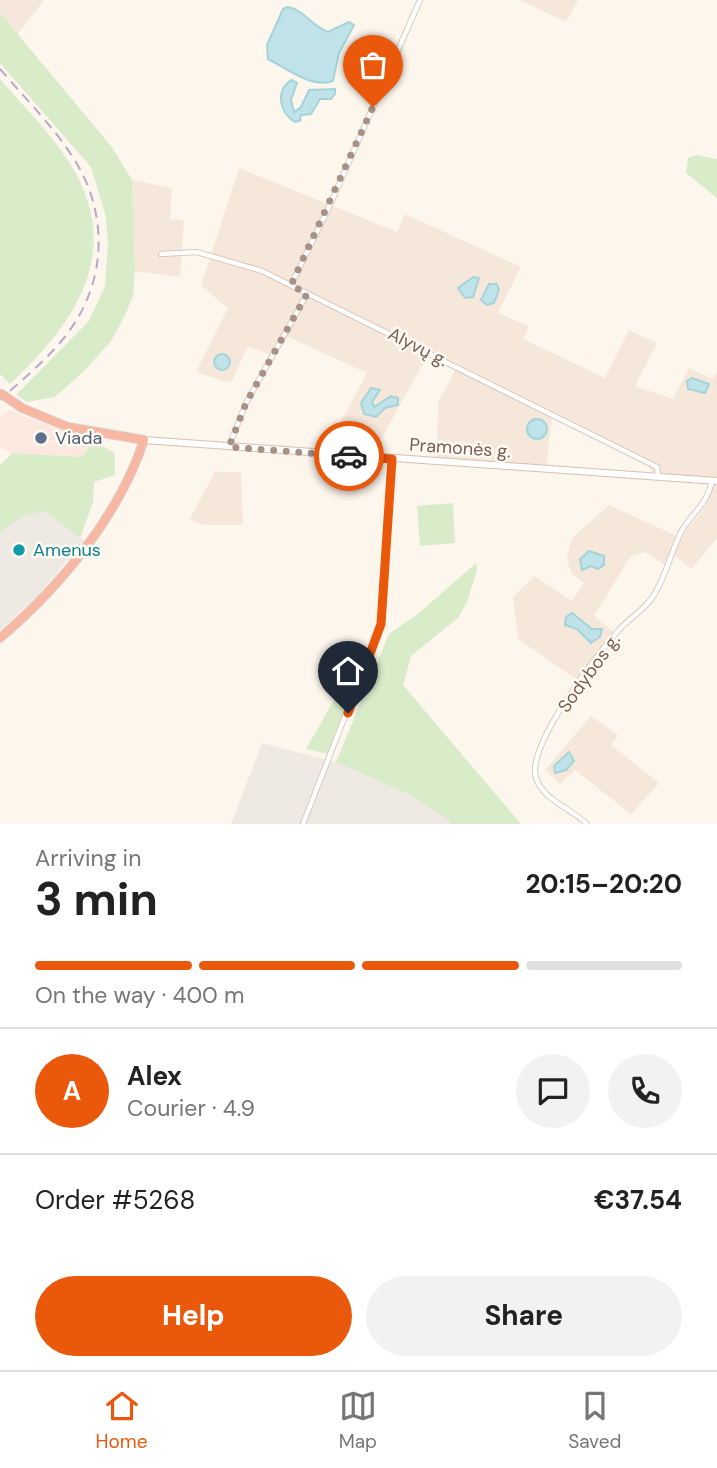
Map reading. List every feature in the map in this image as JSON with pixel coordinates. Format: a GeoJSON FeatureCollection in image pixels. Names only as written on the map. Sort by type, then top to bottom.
{"type":"FeatureCollection","features":[{"type":"Feature","properties":{"kind":"highway","name":"Pramonės g."},"geometry":{"type":"LineString","coordinates":[[0,393],[22,408],[68,427],[144,440]]}},
{"type":"Feature","properties":{"kind":"highway"},"geometry":{"type":"LineString","coordinates":[[0,638],[54,586],[89,541],[117,497],[144,440]]}},
{"type":"Feature","properties":{"kind":"main road","name":"Pramonės g."},"geometry":{"type":"LineString","coordinates":[[144,440],[714,480]]}},
{"type":"Feature","properties":{"kind":"street"},"geometry":{"type":"LineString","coordinates":[[291,285],[329,207],[419,0]]}},
{"type":"Feature","properties":{"kind":"street","name":"Alyvų g."},"geometry":{"type":"LineString","coordinates":[[161,254],[183,251],[207,254],[239,262],[291,285],[657,467],[658,477]]}},
{"type":"Feature","properties":{"kind":"street"},"geometry":{"type":"LineString","coordinates":[[229,447],[246,403],[307,294]]}},
{"type":"Feature","properties":{"kind":"street"},"geometry":{"type":"LineString","coordinates":[[303,824],[381,624],[392,459]]}},
{"type":"Feature","properties":{"kind":"street","name":"Sodybos g."},"geometry":{"type":"LineString","coordinates":[[587,824],[541,789],[535,769],[536,758],[556,718],[592,665],[618,631],[652,598],[685,526],[706,502],[714,480]]}},
{"type":"Feature","properties":{"kind":"shaded area"},"geometry":{"type":"Polygon","coordinates":[[[0,0],[44,0],[16,36],[0,13],[0,0]]]}},
{"type":"Feature","properties":{"kind":"shaded area"},"geometry":{"type":"Polygon","coordinates":[[[520,0],[578,0],[566,22],[520,0]]]}},
{"type":"Feature","properties":{"kind":"shaded area"},"geometry":{"type":"Polygon","coordinates":[[[239,168],[397,232],[405,214],[521,267],[498,313],[529,326],[523,339],[605,378],[629,330],[657,343],[635,386],[673,399],[689,368],[713,379],[717,371],[717,478],[653,474],[647,464],[552,418],[546,467],[437,459],[438,402],[456,369],[428,355],[380,441],[334,435],[367,373],[288,337],[275,357],[248,346],[231,383],[196,372],[228,308],[201,286],[239,168]]]}},
{"type":"Feature","properties":{"kind":"shaded area"},"geometry":{"type":"Polygon","coordinates":[[[132,180],[172,188],[170,219],[184,221],[180,277],[135,271],[132,180]]]}},
{"type":"Feature","properties":{"kind":"shaded area"},"geometry":{"type":"Polygon","coordinates":[[[10,409],[93,441],[82,457],[12,453],[0,447],[0,418],[10,409]]]}},
{"type":"Feature","properties":{"kind":"shaded area"},"geometry":{"type":"Polygon","coordinates":[[[215,472],[241,472],[243,525],[204,525],[189,520],[215,472]]]}},
{"type":"Feature","properties":{"kind":"shaded area"},"geometry":{"type":"Polygon","coordinates":[[[714,484],[717,484],[717,538],[691,569],[675,555],[681,537],[705,507],[714,484]]]}},
{"type":"Feature","properties":{"kind":"shaded area"},"geometry":{"type":"Polygon","coordinates":[[[609,505],[677,536],[665,565],[645,552],[630,557],[594,616],[614,632],[579,681],[518,639],[513,597],[535,576],[572,601],[584,583],[572,574],[569,567],[567,558],[572,538],[609,505]]]}},
{"type":"Feature","properties":{"kind":"shaded area"},"geometry":{"type":"Polygon","coordinates":[[[44,511],[84,540],[38,595],[0,630],[0,533],[22,517],[44,511]]]}},
{"type":"Feature","properties":{"kind":"shaded area"},"geometry":{"type":"Polygon","coordinates":[[[591,716],[618,735],[611,745],[659,783],[631,814],[575,770],[560,784],[545,770],[591,716]]]}},
{"type":"Feature","properties":{"kind":"shaded area"},"geometry":{"type":"Polygon","coordinates":[[[262,743],[336,762],[408,794],[449,820],[450,824],[231,824],[262,743]]]}},
{"type":"Feature","properties":{"kind":"green space"},"geometry":{"type":"Polygon","coordinates":[[[0,13],[111,146],[132,180],[135,271],[133,296],[124,317],[111,341],[84,371],[55,397],[27,402],[16,395],[89,321],[105,286],[108,244],[106,217],[91,167],[0,63],[0,13]]]}},
{"type":"Feature","properties":{"kind":"green space"},"geometry":{"type":"Polygon","coordinates":[[[0,79],[69,162],[85,195],[93,226],[93,255],[85,283],[72,310],[55,336],[10,384],[0,374],[0,79]]]}},
{"type":"Feature","properties":{"kind":"green space"},"geometry":{"type":"Polygon","coordinates":[[[697,155],[717,159],[717,198],[686,173],[688,158],[697,155]]]}},
{"type":"Feature","properties":{"kind":"green space"},"geometry":{"type":"Polygon","coordinates":[[[93,441],[115,453],[115,475],[94,482],[93,502],[80,538],[44,511],[22,517],[0,533],[0,465],[12,453],[82,457],[93,441]]]}},
{"type":"Feature","properties":{"kind":"green space"},"geometry":{"type":"Polygon","coordinates":[[[453,503],[455,543],[420,546],[417,506],[453,503]]]}},
{"type":"Feature","properties":{"kind":"green space"},"geometry":{"type":"Polygon","coordinates":[[[476,563],[477,571],[466,604],[458,618],[411,656],[403,685],[521,824],[450,824],[449,820],[408,794],[336,762],[389,634],[419,613],[476,563]]]}},
{"type":"Feature","properties":{"kind":"green space"},"geometry":{"type":"Polygon","coordinates":[[[366,656],[327,754],[306,749],[355,663],[366,656]]]}},
{"type":"Feature","properties":{"kind":"water"},"geometry":{"type":"Polygon","coordinates":[[[287,7],[298,11],[328,32],[349,22],[354,25],[339,53],[333,81],[325,83],[308,80],[268,59],[267,45],[283,9],[287,7]]]}},
{"type":"Feature","properties":{"kind":"water"},"geometry":{"type":"Polygon","coordinates":[[[292,80],[297,83],[291,100],[294,112],[301,107],[309,90],[335,89],[335,94],[331,99],[320,99],[311,114],[301,115],[300,121],[295,122],[285,113],[281,101],[283,89],[292,80]]]}},
{"type":"Feature","properties":{"kind":"water"},"geometry":{"type":"Polygon","coordinates":[[[473,277],[479,278],[473,297],[465,298],[458,288],[473,277]]]}},
{"type":"Feature","properties":{"kind":"water"},"geometry":{"type":"Polygon","coordinates":[[[489,284],[497,284],[499,290],[494,303],[487,305],[481,300],[489,284]]]}},
{"type":"Feature","properties":{"kind":"water"},"geometry":{"type":"Polygon","coordinates":[[[222,354],[230,362],[222,370],[214,362],[222,354]]]}},
{"type":"Feature","properties":{"kind":"water"},"geometry":{"type":"Polygon","coordinates":[[[692,378],[709,384],[705,393],[688,389],[687,381],[692,378]]]}},
{"type":"Feature","properties":{"kind":"water"},"geometry":{"type":"Polygon","coordinates":[[[371,388],[380,390],[372,402],[374,407],[391,396],[398,398],[398,405],[385,408],[376,417],[364,414],[361,403],[371,388]]]}},
{"type":"Feature","properties":{"kind":"water"},"geometry":{"type":"Polygon","coordinates":[[[533,419],[541,419],[547,429],[541,439],[533,439],[527,433],[527,425],[533,419]]]}},
{"type":"Feature","properties":{"kind":"water"},"geometry":{"type":"Polygon","coordinates":[[[589,551],[604,556],[604,565],[598,569],[591,566],[582,570],[580,559],[589,551]]]}},
{"type":"Feature","properties":{"kind":"water"},"geometry":{"type":"Polygon","coordinates":[[[572,613],[592,629],[602,629],[600,637],[591,643],[577,629],[565,625],[566,617],[572,613]]]}},
{"type":"Feature","properties":{"kind":"water"},"geometry":{"type":"Polygon","coordinates":[[[569,752],[574,761],[566,770],[555,773],[554,766],[569,752]]]}},
{"type":"Feature","properties":{"kind":"railway"},"geometry":{"type":"LineString","coordinates":[[0,69],[56,133],[84,176],[92,197],[99,242],[92,286],[72,327],[47,356],[0,400]]}},
{"type":"Feature","properties":{"kind":"way so far"},"geometry":{"type":"LineString","coordinates":[[349,456],[229,447],[246,403],[307,294],[291,285],[373,107]]}},
{"type":"Feature","properties":{"kind":"place","name":"Viada"},"geometry":{"type":"Point","coordinates":[41,438]}},
{"type":"Feature","properties":{"kind":"place","name":"Amenus"},"geometry":{"type":"Point","coordinates":[19,550]}},
{"type":"Feature","properties":{"kind":"route"},"geometry":{"type":"LineString","coordinates":[[348,713],[381,624],[392,459],[349,456]]}}]}
